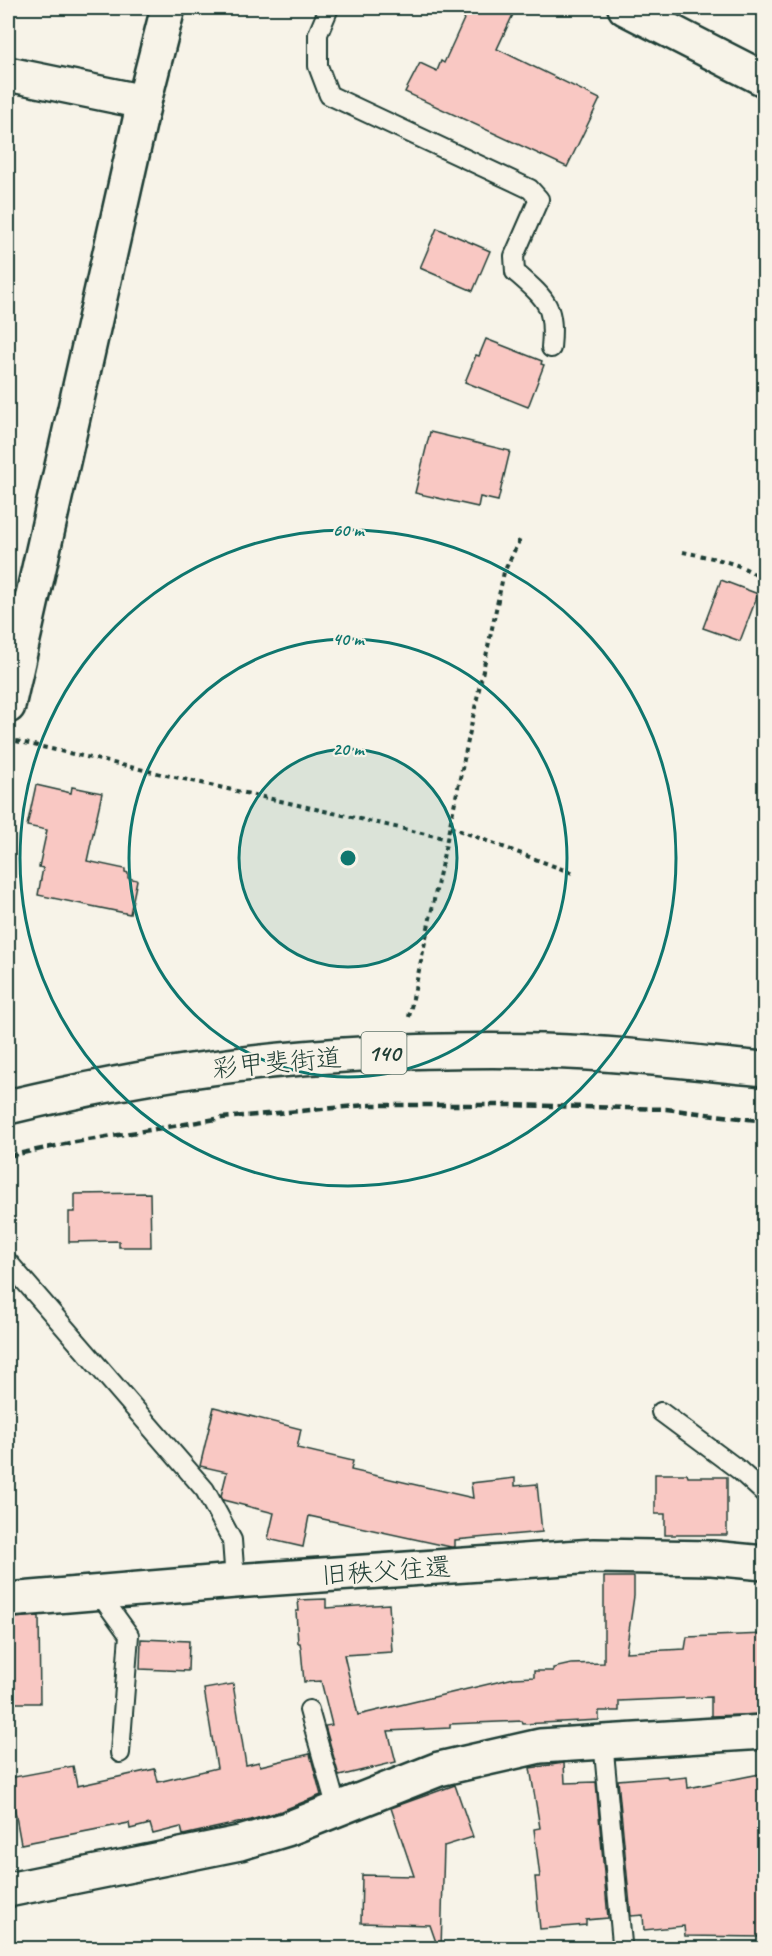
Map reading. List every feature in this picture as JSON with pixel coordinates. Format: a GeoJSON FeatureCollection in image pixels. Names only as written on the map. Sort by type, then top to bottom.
{"type":"FeatureCollection","features":[{"type":"Feature","properties":{"kind":"main road"},"geometry":{"type":"LineString","coordinates":[[8,706],[144,102],[168,8]]}},
{"type":"Feature","properties":{"kind":"main road"},"geometry":{"type":"LineString","coordinates":[[625,8],[765,79]]}},
{"type":"Feature","properties":{"kind":"main road"},"geometry":{"type":"LineString","coordinates":[[8,74],[144,102]]}},
{"type":"Feature","properties":{"kind":"main road","name":"彩甲斐街道"},"geometry":{"type":"LineString","coordinates":[[8,1107],[77,1091],[213,1068],[401,1052],[545,1051],[765,1069]]}},
{"type":"Feature","properties":{"kind":"main road","name":"旧秩父往還"},"geometry":{"type":"LineString","coordinates":[[8,1600],[235,1581],[594,1556],[712,1558],[765,1563]]}},
{"type":"Feature","properties":{"kind":"main road"},"geometry":{"type":"LineString","coordinates":[[8,1890],[240,1844],[287,1829],[439,1769],[494,1755],[540,1746],[765,1732]]}},
{"type":"Feature","properties":{"kind":"lane"},"geometry":{"type":"LineString","coordinates":[[329,8],[318,34],[318,66],[329,95],[530,189],[539,199],[514,256],[515,272],[548,305],[553,324],[551,348]]}},
{"type":"Feature","properties":{"kind":"lane"},"geometry":{"type":"LineString","coordinates":[[8,1262],[205,1490],[232,1540],[235,1581]]}},
{"type":"Feature","properties":{"kind":"lane"},"geometry":{"type":"LineString","coordinates":[[661,1412],[739,1470],[765,1493]]}},
{"type":"Feature","properties":{"kind":"lane"},"geometry":{"type":"LineString","coordinates":[[98,1592],[129,1635],[120,1753]]}},
{"type":"Feature","properties":{"kind":"lane"},"geometry":{"type":"LineString","coordinates":[[309,1710],[337,1809]]}},
{"type":"Feature","properties":{"kind":"lane"},"geometry":{"type":"LineString","coordinates":[[603,1741],[622,1943]]}},
{"type":"Feature","properties":{"kind":"path"},"geometry":{"type":"LineString","coordinates":[[401,1052],[504,572],[520,539]]}},
{"type":"Feature","properties":{"kind":"path"},"geometry":{"type":"LineString","coordinates":[[683,552],[716,558],[758,575],[765,583]]}},
{"type":"Feature","properties":{"kind":"path"},"geometry":{"type":"LineString","coordinates":[[8,739],[448,839]]}},
{"type":"Feature","properties":{"kind":"path"},"geometry":{"type":"LineString","coordinates":[[450,827],[575,874]]}},
{"type":"Feature","properties":{"kind":"building"},"geometry":{"type":"Polygon","coordinates":[[[469,8],[516,8],[497,49],[600,99],[567,167],[405,92],[420,63],[437,71],[441,61],[444,63],[469,8]]]}},
{"type":"Feature","properties":{"kind":"building"},"geometry":{"type":"Polygon","coordinates":[[[437,228],[490,251],[473,291],[420,268],[437,228]]]}},
{"type":"Feature","properties":{"kind":"building"},"geometry":{"type":"Polygon","coordinates":[[[486,339],[542,361],[541,364],[544,365],[528,407],[465,382],[476,355],[479,356],[486,339]]]}},
{"type":"Feature","properties":{"kind":"building"},"geometry":{"type":"Polygon","coordinates":[[[430,432],[510,451],[498,501],[480,497],[478,507],[415,493],[430,432]]]}},
{"type":"Feature","properties":{"kind":"building"},"geometry":{"type":"Polygon","coordinates":[[[721,580],[758,594],[740,641],[703,628],[721,580]]]}},
{"type":"Feature","properties":{"kind":"building"},"geometry":{"type":"Polygon","coordinates":[[[36,785],[71,793],[72,787],[102,793],[87,861],[125,869],[128,878],[137,880],[130,914],[38,895],[43,868],[39,867],[47,830],[27,826],[36,785]]]}},
{"type":"Feature","properties":{"kind":"building"},"geometry":{"type":"Polygon","coordinates":[[[150,1193],[151,1247],[119,1247],[119,1241],[69,1242],[69,1212],[75,1212],[75,1194],[150,1193]]]}},
{"type":"Feature","properties":{"kind":"building"},"geometry":{"type":"Polygon","coordinates":[[[214,1407],[301,1429],[297,1448],[353,1461],[351,1470],[473,1498],[471,1483],[515,1478],[515,1486],[537,1484],[542,1532],[455,1540],[455,1547],[451,1547],[309,1516],[303,1547],[268,1539],[274,1513],[223,1500],[221,1496],[227,1472],[200,1466],[214,1407]]]}},
{"type":"Feature","properties":{"kind":"building"},"geometry":{"type":"Polygon","coordinates":[[[655,1474],[727,1477],[727,1535],[665,1535],[665,1514],[655,1514],[655,1474]]]}},
{"type":"Feature","properties":{"kind":"building"},"geometry":{"type":"Polygon","coordinates":[[[604,1577],[634,1577],[634,1596],[626,1652],[685,1649],[687,1637],[765,1634],[765,1714],[711,1716],[711,1697],[619,1701],[619,1711],[599,1711],[599,1720],[523,1724],[522,1721],[450,1724],[450,1728],[388,1731],[396,1762],[339,1776],[325,1726],[332,1725],[321,1681],[304,1682],[301,1649],[298,1643],[296,1611],[299,1611],[298,1600],[326,1599],[326,1608],[389,1604],[392,1652],[344,1655],[358,1715],[514,1678],[534,1677],[534,1671],[553,1671],[553,1668],[571,1664],[604,1663],[604,1577]]]}},
{"type":"Feature","properties":{"kind":"building"},"geometry":{"type":"Polygon","coordinates":[[[39,1616],[40,1703],[13,1703],[13,1618],[39,1616]]]}},
{"type":"Feature","properties":{"kind":"building"},"geometry":{"type":"Polygon","coordinates":[[[141,1639],[189,1641],[188,1671],[140,1669],[141,1639]]]}},
{"type":"Feature","properties":{"kind":"building"},"geometry":{"type":"Polygon","coordinates":[[[233,1684],[246,1765],[259,1762],[260,1766],[310,1754],[321,1795],[251,1820],[183,1835],[181,1827],[153,1834],[150,1824],[130,1829],[129,1823],[21,1844],[9,1778],[73,1766],[77,1786],[155,1769],[158,1782],[217,1768],[204,1689],[233,1684]]]}},
{"type":"Feature","properties":{"kind":"building"},"geometry":{"type":"Polygon","coordinates":[[[564,1763],[565,1783],[596,1782],[608,1918],[586,1920],[586,1925],[540,1929],[535,1877],[540,1877],[534,1829],[540,1828],[530,1768],[564,1763]]]}},
{"type":"Feature","properties":{"kind":"building"},"geometry":{"type":"Polygon","coordinates":[[[765,1773],[765,1937],[685,1936],[684,1926],[644,1930],[643,1915],[631,1916],[618,1780],[667,1776],[668,1779],[687,1777],[688,1788],[765,1773]]]}},
{"type":"Feature","properties":{"kind":"building"},"geometry":{"type":"Polygon","coordinates":[[[455,1785],[473,1837],[444,1846],[441,1948],[438,1948],[430,1925],[361,1923],[362,1875],[414,1876],[391,1808],[455,1785]]]}},
{"type":"Feature","properties":{"kind":"railway"},"geometry":{"type":"LineString","coordinates":[[8,1156],[70,1143],[222,1118],[367,1105],[510,1105],[666,1109],[764,1121]]}}]}
